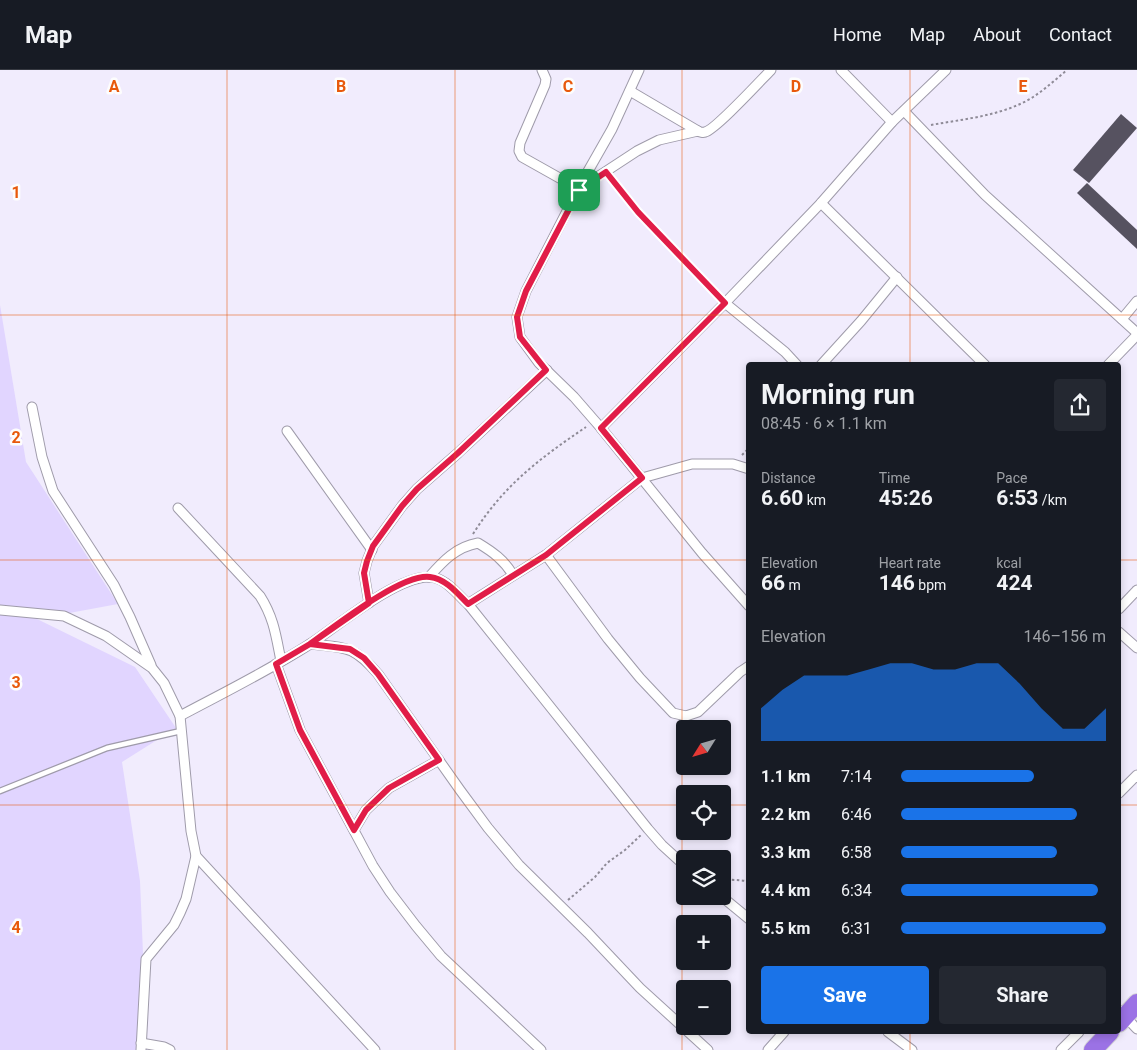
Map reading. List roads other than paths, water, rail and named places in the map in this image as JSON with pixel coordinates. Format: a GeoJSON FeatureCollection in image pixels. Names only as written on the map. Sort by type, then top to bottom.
{"type":"FeatureCollection","features":[{"type":"Feature","properties":{"kind":"highway"},"geometry":{"type":"LineString","coordinates":[[1125,1020],[1137,1003]]}},
{"type":"Feature","properties":{"kind":"highway"},"geometry":{"type":"LineString","coordinates":[[1093,1050],[1108,1034]]}},
{"type":"Feature","properties":{"kind":"street"},"geometry":{"type":"LineString","coordinates":[[542,70],[546,79],[523,135],[519,151],[522,157],[579,190]]}},
{"type":"Feature","properties":{"kind":"street"},"geometry":{"type":"LineString","coordinates":[[639,70],[612,129],[526,291],[517,317],[520,337],[546,370],[574,397],[601,428],[702,554],[746,603]]}},
{"type":"Feature","properties":{"kind":"street"},"geometry":{"type":"LineString","coordinates":[[579,190],[638,151],[659,140],[698,132],[705,133],[771,70]]}},
{"type":"Feature","properties":{"kind":"street"},"geometry":{"type":"LineString","coordinates":[[841,70],[892,122]]}},
{"type":"Feature","properties":{"kind":"street"},"geometry":{"type":"LineString","coordinates":[[601,428],[821,203],[892,122],[946,70]]}},
{"type":"Feature","properties":{"kind":"street"},"geometry":{"type":"LineString","coordinates":[[630,91],[698,132]]}},
{"type":"Feature","properties":{"kind":"street"},"geometry":{"type":"LineString","coordinates":[[904,111],[985,195],[1137,334],[1112,362]]}},
{"type":"Feature","properties":{"kind":"street"},"geometry":{"type":"LineString","coordinates":[[821,203],[982,362]]}},
{"type":"Feature","properties":{"kind":"street"},"geometry":{"type":"LineString","coordinates":[[825,362],[897,277]]}},
{"type":"Feature","properties":{"kind":"street"},"geometry":{"type":"LineString","coordinates":[[1122,319],[1137,301]]}},
{"type":"Feature","properties":{"kind":"street"},"geometry":{"type":"LineString","coordinates":[[725,303],[785,352],[794,362]]}},
{"type":"Feature","properties":{"kind":"street"},"geometry":{"type":"LineString","coordinates":[[369,603],[364,573],[372,550],[402,506],[417,489],[546,370]]}},
{"type":"Feature","properties":{"kind":"street"},"geometry":{"type":"LineString","coordinates":[[32,407],[42,457],[53,491],[114,584],[152,668],[164,683],[180,716],[191,831],[196,856],[186,899],[174,926],[146,959],[141,1046],[164,1047],[170,1050]]}},
{"type":"Feature","properties":{"kind":"street"},"geometry":{"type":"LineString","coordinates":[[288,430],[372,550]]}},
{"type":"Feature","properties":{"kind":"street"},"geometry":{"type":"LineString","coordinates":[[468,604],[546,555],[642,478],[692,464],[733,464],[746,468]]}},
{"type":"Feature","properties":{"kind":"street"},"geometry":{"type":"LineString","coordinates":[[178,508],[260,596],[269,610],[279,662],[300,730],[373,866],[416,926],[441,956],[541,1050]]}},
{"type":"Feature","properties":{"kind":"street"},"geometry":{"type":"LineString","coordinates":[[428,577],[442,562],[466,545],[478,543],[505,562],[514,575]]}},
{"type":"Feature","properties":{"kind":"street"},"geometry":{"type":"LineString","coordinates":[[546,555],[608,639],[640,678],[673,713],[686,716],[698,712],[746,668]]}},
{"type":"Feature","properties":{"kind":"street"},"geometry":{"type":"LineString","coordinates":[[180,716],[310,644],[369,603],[408,581],[428,577],[440,580],[468,604],[648,829],[676,858]]}},
{"type":"Feature","properties":{"kind":"street"},"geometry":{"type":"LineString","coordinates":[[1121,607],[1137,590]]}},
{"type":"Feature","properties":{"kind":"street"},"geometry":{"type":"LineString","coordinates":[[0,610],[64,616],[106,636],[152,668]]}},
{"type":"Feature","properties":{"kind":"street"},"geometry":{"type":"LineString","coordinates":[[1121,634],[1137,648]]}},
{"type":"Feature","properties":{"kind":"street"},"geometry":{"type":"LineString","coordinates":[[310,644],[350,649],[364,658],[378,674],[488,828],[519,865],[640,988],[708,1050]]}},
{"type":"Feature","properties":{"kind":"street"},"geometry":{"type":"LineString","coordinates":[[354,830],[366,810],[389,788],[439,760]]}},
{"type":"Feature","properties":{"kind":"street"},"geometry":{"type":"LineString","coordinates":[[1121,791],[1137,774]]}},
{"type":"Feature","properties":{"kind":"street"},"geometry":{"type":"LineString","coordinates":[[196,856],[375,1050]]}},
{"type":"Feature","properties":{"kind":"street"},"geometry":{"type":"LineString","coordinates":[[731,904],[746,917]]}},
{"type":"Feature","properties":{"kind":"street"},"geometry":{"type":"LineString","coordinates":[[768,1050],[782,1034]]}},
{"type":"Feature","properties":{"kind":"street"},"geometry":{"type":"LineString","coordinates":[[891,1034],[912,1050]]}},
{"type":"Feature","properties":{"kind":"street"},"geometry":{"type":"LineString","coordinates":[[1061,1050],[1077,1034]]}},
{"type":"Feature","properties":{"kind":"lane"},"geometry":{"type":"LineString","coordinates":[[0,791],[108,748],[182,731]]}}]}
